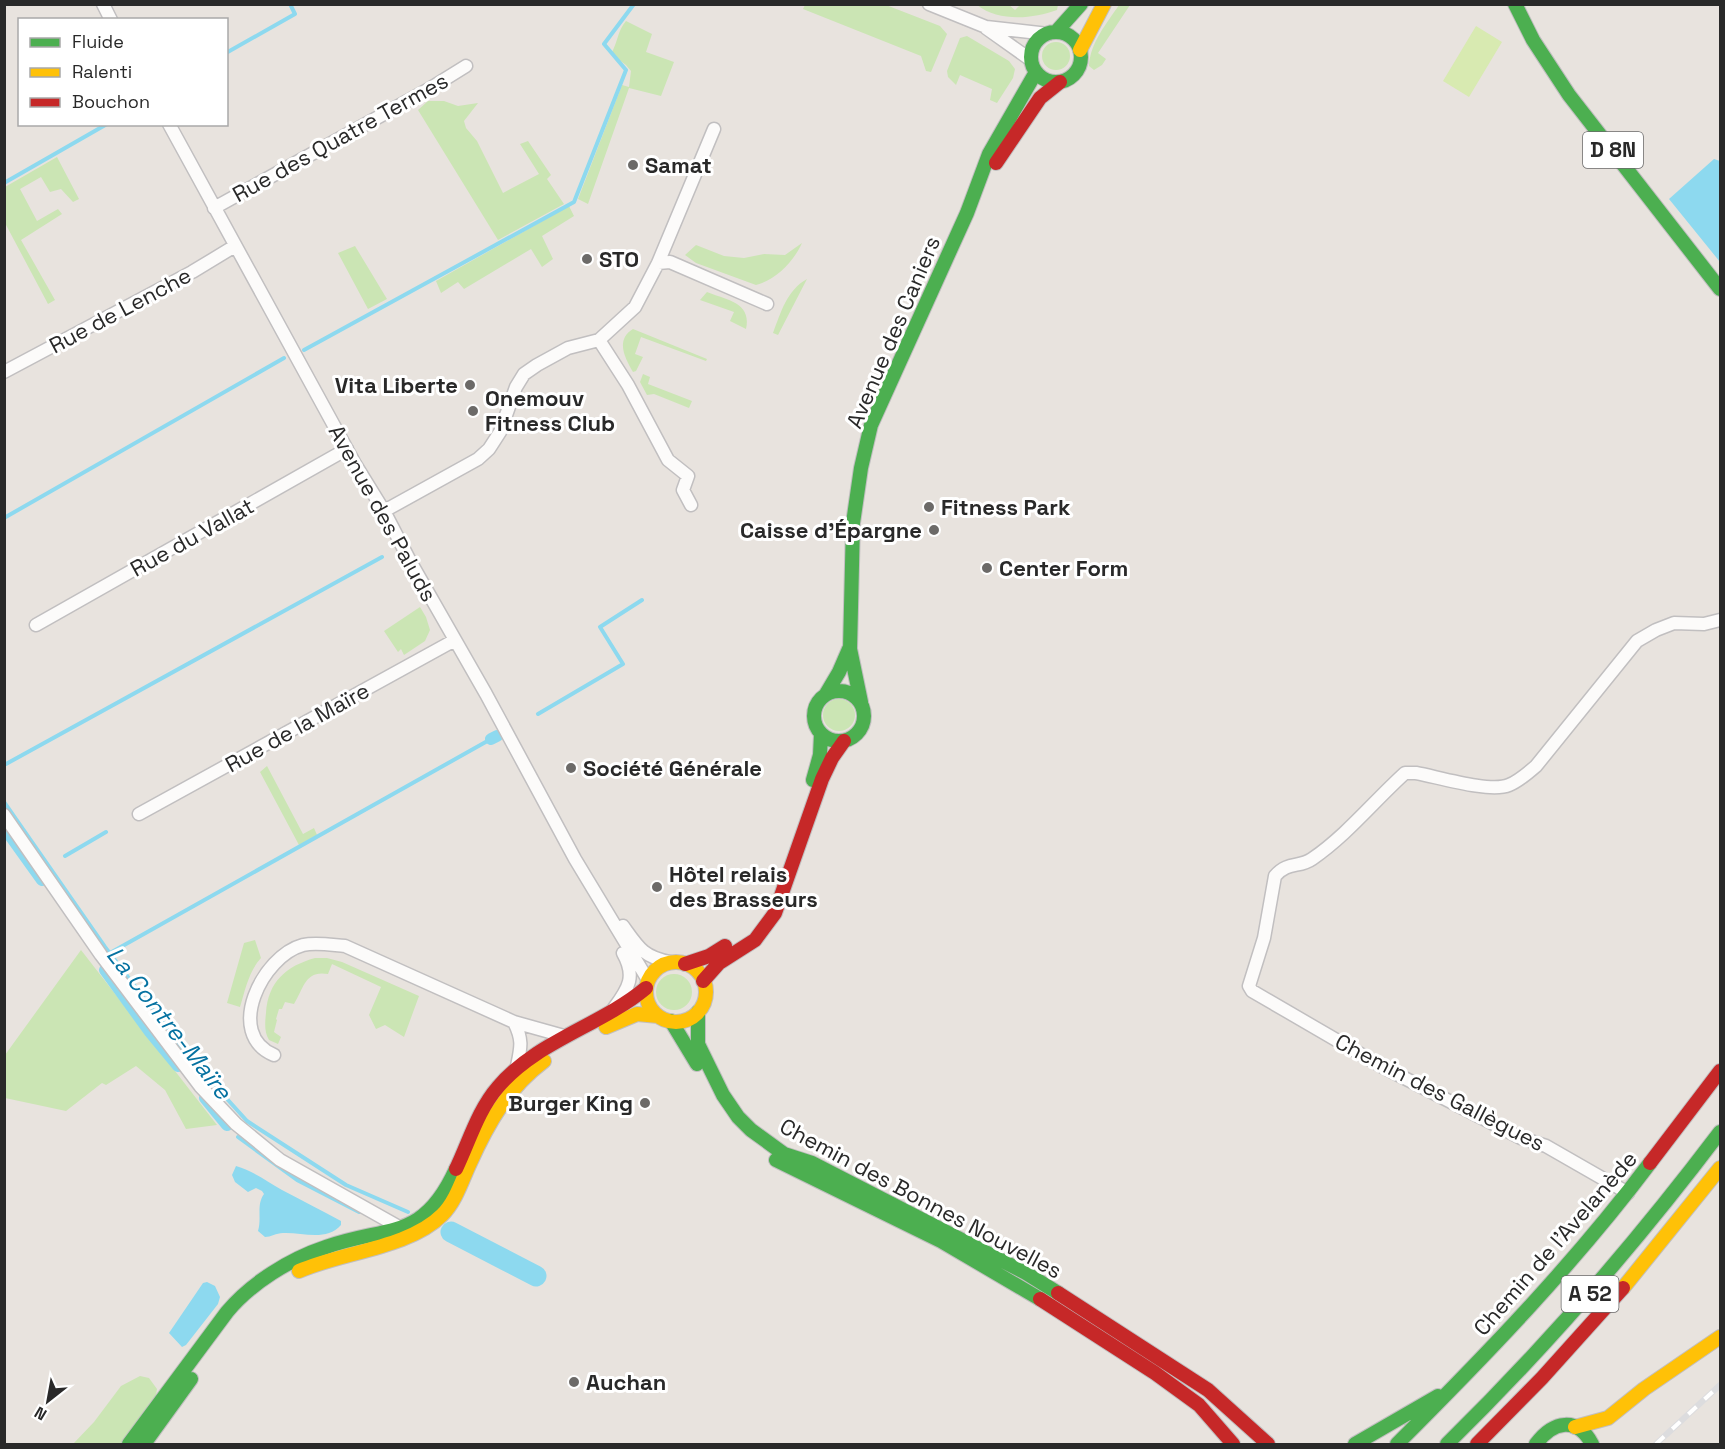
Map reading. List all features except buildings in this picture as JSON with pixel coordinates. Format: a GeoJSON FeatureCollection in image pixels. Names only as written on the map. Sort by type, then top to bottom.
{"type":"FeatureCollection","features":[{"type":"Feature","properties":{"kind":"main road"},"geometry":{"type":"LineString","coordinates":[[1052,33],[1071,37],[1080,50],[1082,59],[1080,67],[1068,80],[1060,82],[1046,80],[1034,66],[1035,44],[1052,33],[1082,4]]}},
{"type":"Feature","properties":{"kind":"main road"},"geometry":{"type":"LineString","coordinates":[[1080,50],[1104,4]]}},
{"type":"Feature","properties":{"kind":"main road","name":"D 8N"},"geometry":{"type":"LineString","coordinates":[[1515,4],[1533,40],[1569,95],[1720,289]]}},
{"type":"Feature","properties":{"kind":"main road","name":"Avenue des Caniers"},"geometry":{"type":"LineString","coordinates":[[861,702],[849,649],[853,523],[861,468],[871,425],[967,213],[989,154],[1034,66]]}},
{"type":"Feature","properties":{"kind":"main road","name":"Avenue des Caniers"},"geometry":{"type":"LineString","coordinates":[[967,213],[1004,150],[1040,98],[1060,82]]}},
{"type":"Feature","properties":{"kind":"main road","name":"Avenue des Caniers"},"geometry":{"type":"LineString","coordinates":[[825,694],[839,672],[849,649]]}},
{"type":"Feature","properties":{"kind":"main road"},"geometry":{"type":"LineString","coordinates":[[841,690],[856,696],[861,702],[863,725],[852,738],[844,741],[832,740],[816,728],[813,713],[815,706],[825,694],[841,690]]}},
{"type":"Feature","properties":{"kind":"main road"},"geometry":{"type":"LineString","coordinates":[[129,1444],[235,1303],[281,1268],[318,1249],[399,1227],[418,1219],[432,1209],[443,1195],[482,1108],[517,1066],[564,1036],[631,1002],[658,968],[670,962],[686,964],[709,956],[756,925],[768,906],[814,777],[820,755],[821,734]]}},
{"type":"Feature","properties":{"kind":"main road"},"geometry":{"type":"LineString","coordinates":[[144,1444],[213,1348],[239,1316],[279,1282],[306,1267],[349,1252],[404,1238],[437,1220],[454,1198],[488,1123],[513,1086],[550,1057],[614,1023],[637,1014],[686,1020],[698,1012],[705,997],[704,981],[712,967],[753,942],[775,913],[822,779],[844,741]]}},
{"type":"Feature","properties":{"kind":"main road"},"geometry":{"type":"LineString","coordinates":[[686,964],[704,981]]}},
{"type":"Feature","properties":{"kind":"main road"},"geometry":{"type":"LineString","coordinates":[[647,984],[648,1003],[664,1018]]}},
{"type":"Feature","properties":{"kind":"main road","name":"Chemin des Bonnes Nouvelles"},"geometry":{"type":"LineString","coordinates":[[698,1012],[698,1044],[723,1095],[738,1117],[751,1130],[784,1154],[812,1164],[1026,1273],[1208,1390],[1268,1444]]}},
{"type":"Feature","properties":{"kind":"main road","name":"Chemin des Bonnes Nouvelles"},"geometry":{"type":"LineString","coordinates":[[664,1018],[689,1048],[714,1100],[729,1123],[743,1137],[779,1162],[941,1242],[1055,1308],[1155,1373],[1199,1405],[1233,1444]]}},
{"type":"Feature","properties":{"kind":"main road","name":"Chemin de l'Avelanède"},"geometry":{"type":"LineString","coordinates":[[1683,1119],[1720,1061]]}},
{"type":"Feature","properties":{"kind":"main road","name":"Chemin de l'Avelanède"},"geometry":{"type":"LineString","coordinates":[[1452,1388],[1556,1280],[1628,1193],[1720,1071]]}},
{"type":"Feature","properties":{"kind":"main road","name":"A 52"},"geometry":{"type":"LineString","coordinates":[[1447,1444],[1525,1366],[1614,1267],[1673,1195],[1720,1132]]}},
{"type":"Feature","properties":{"kind":"main road","name":"A 52"},"geometry":{"type":"LineString","coordinates":[[1478,1444],[1548,1374],[1617,1296],[1720,1168]]}},
{"type":"Feature","properties":{"kind":"main road"},"geometry":{"type":"LineString","coordinates":[[1536,1444],[1548,1429],[1566,1424],[1584,1432],[1594,1444],[1608,1418],[1644,1389],[1720,1337]]}},
{"type":"Feature","properties":{"kind":"main road"},"geometry":{"type":"LineString","coordinates":[[1355,1444],[1452,1388]]}},
{"type":"Feature","properties":{"kind":"main road"},"geometry":{"type":"LineString","coordinates":[[1397,1444],[1421,1423],[1452,1388]]}},
{"type":"Feature","properties":{"kind":"main road"},"geometry":{"type":"LineString","coordinates":[[1575,1427],[1608,1418]]}},
{"type":"Feature","properties":{"kind":"street"},"geometry":{"type":"LineString","coordinates":[[103,4],[110,18]]}},
{"type":"Feature","properties":{"kind":"street"},"geometry":{"type":"LineString","coordinates":[[929,4],[986,27],[1052,33]]}},
{"type":"Feature","properties":{"kind":"street"},"geometry":{"type":"LineString","coordinates":[[986,27],[1034,66]]}},
{"type":"Feature","properties":{"kind":"street","name":"Rue des Quatre Termes"},"geometry":{"type":"LineString","coordinates":[[214,208],[429,89],[466,66]]}},
{"type":"Feature","properties":{"kind":"street","name":"Avenue des Paluds"},"geometry":{"type":"LineString","coordinates":[[170,126],[234,246],[647,984]]}},
{"type":"Feature","properties":{"kind":"street"},"geometry":{"type":"LineString","coordinates":[[384,511],[478,459],[489,449],[500,432],[516,387],[524,374],[568,348],[600,340],[634,307],[658,263],[714,129]]}},
{"type":"Feature","properties":{"kind":"street","name":"Rue de Lenche"},"geometry":{"type":"LineString","coordinates":[[4,372],[192,272],[234,246]]}},
{"type":"Feature","properties":{"kind":"street"},"geometry":{"type":"LineString","coordinates":[[658,263],[670,262],[767,304]]}},
{"type":"Feature","properties":{"kind":"street"},"geometry":{"type":"LineString","coordinates":[[600,340],[628,385],[668,460],[688,476],[683,490],[692,505]]}},
{"type":"Feature","properties":{"kind":"street","name":"Rue du Vallat"},"geometry":{"type":"LineString","coordinates":[[36,625],[347,449]]}},
{"type":"Feature","properties":{"kind":"street","name":"Chemin des Gallègues"},"geometry":{"type":"LineString","coordinates":[[1628,1193],[1546,1146],[1521,1138],[1380,1066],[1252,991],[1249,986],[1264,938],[1275,876],[1281,868],[1309,861],[1326,848],[1405,773],[1416,773],[1492,788],[1508,786],[1536,766],[1637,641],[1674,623],[1704,624],[1720,620]]}},
{"type":"Feature","properties":{"kind":"street","name":"Rue de la Maïre"},"geometry":{"type":"LineString","coordinates":[[139,814],[455,640]]}},
{"type":"Feature","properties":{"kind":"street"},"geometry":{"type":"LineString","coordinates":[[4,815],[101,955],[200,1086],[236,1124],[280,1160],[399,1227]]}},
{"type":"Feature","properties":{"kind":"street","name":"Avenue des Paluds"},"geometry":{"type":"LineString","coordinates":[[599,901],[617,918],[645,954],[670,962]]}},
{"type":"Feature","properties":{"kind":"street","name":"Avenue des Paluds"},"geometry":{"type":"LineString","coordinates":[[599,901],[606,925],[625,956],[630,973],[628,988],[610,1014]]}},
{"type":"Feature","properties":{"kind":"street"},"geometry":{"type":"LineString","coordinates":[[274,1054],[260,1046],[252,1033],[250,1025],[254,996],[262,976],[281,957],[303,945],[345,946],[514,1022],[564,1036]]}},
{"type":"Feature","properties":{"kind":"street"},"geometry":{"type":"LineString","coordinates":[[514,1022],[521,1035],[517,1066]]}},
{"type":"Feature","properties":{"kind":"green space"},"geometry":{"type":"Polygon","coordinates":[[[805,5],[886,5],[940,26],[947,34],[931,72],[926,71],[921,56],[803,9],[805,5]]]}},
{"type":"Feature","properties":{"kind":"green space"},"geometry":{"type":"Polygon","coordinates":[[[977,5],[1009,5],[1015,10],[1020,5],[1058,5],[1057,10],[1047,13],[1016,17],[995,14],[977,5]]]}},
{"type":"Feature","properties":{"kind":"green space"},"geometry":{"type":"Polygon","coordinates":[[[1119,5],[1130,5],[1098,53],[1106,59],[1094,70],[1089,66],[1092,49],[1119,5]]]}},
{"type":"Feature","properties":{"kind":"green space"},"geometry":{"type":"Polygon","coordinates":[[[626,21],[652,34],[646,52],[674,62],[661,96],[629,88],[588,204],[578,199],[622,85],[629,87],[631,71],[611,54],[626,21]]]}},
{"type":"Feature","properties":{"kind":"green space"},"geometry":{"type":"Polygon","coordinates":[[[1476,26],[1502,42],[1469,97],[1443,81],[1476,26]]]}},
{"type":"Feature","properties":{"kind":"green space"},"geometry":{"type":"Polygon","coordinates":[[[967,36],[1009,61],[1015,69],[1013,78],[997,103],[990,100],[992,89],[960,75],[956,85],[948,77],[947,71],[960,38],[967,36]]]}},
{"type":"Feature","properties":{"kind":"green space"},"geometry":{"type":"Polygon","coordinates":[[[1056,42],[1066,46],[1070,56],[1066,66],[1056,70],[1046,66],[1042,56],[1046,46],[1056,42]]]}},
{"type":"Feature","properties":{"kind":"green space"},"geometry":{"type":"Polygon","coordinates":[[[428,101],[444,101],[458,106],[478,103],[464,121],[466,128],[477,141],[503,193],[539,174],[520,144],[528,141],[551,175],[547,179],[564,204],[498,240],[418,110],[428,101]]]}},
{"type":"Feature","properties":{"kind":"green space"},"geometry":{"type":"Polygon","coordinates":[[[57,157],[79,199],[73,202],[61,189],[50,192],[41,177],[20,189],[37,221],[58,209],[62,214],[21,240],[55,300],[48,304],[5,223],[5,187],[57,157]]]}},
{"type":"Feature","properties":{"kind":"green space"},"geometry":{"type":"Polygon","coordinates":[[[569,206],[574,216],[542,236],[553,259],[542,267],[531,249],[464,289],[458,282],[441,293],[436,281],[569,206]]]}},
{"type":"Feature","properties":{"kind":"green space"},"geometry":{"type":"Polygon","coordinates":[[[802,243],[783,269],[771,279],[756,285],[696,263],[685,255],[696,245],[724,256],[744,258],[764,254],[785,255],[802,243]]]}},
{"type":"Feature","properties":{"kind":"green space"},"geometry":{"type":"Polygon","coordinates":[[[355,246],[387,299],[368,309],[338,253],[355,246]]]}},
{"type":"Feature","properties":{"kind":"green space"},"geometry":{"type":"Polygon","coordinates":[[[807,279],[778,335],[773,333],[790,295],[807,279]]]}},
{"type":"Feature","properties":{"kind":"green space"},"geometry":{"type":"Polygon","coordinates":[[[707,292],[736,303],[745,313],[746,329],[730,321],[734,312],[700,300],[707,292]]]}},
{"type":"Feature","properties":{"kind":"green space"},"geometry":{"type":"Polygon","coordinates":[[[633,329],[707,359],[706,361],[641,337],[635,354],[643,357],[636,371],[633,372],[625,355],[623,344],[624,338],[633,329]]]}},
{"type":"Feature","properties":{"kind":"green space"},"geometry":{"type":"Polygon","coordinates":[[[643,374],[650,377],[648,384],[692,401],[689,408],[654,394],[647,395],[640,382],[643,374]]]}},
{"type":"Feature","properties":{"kind":"green space"},"geometry":{"type":"Polygon","coordinates":[[[420,607],[430,630],[425,641],[404,655],[401,649],[398,652],[384,631],[420,607]]]}},
{"type":"Feature","properties":{"kind":"green space"},"geometry":{"type":"Polygon","coordinates":[[[839,699],[850,704],[855,715],[850,726],[839,731],[828,726],[823,715],[828,704],[839,699]]]}},
{"type":"Feature","properties":{"kind":"green space"},"geometry":{"type":"Polygon","coordinates":[[[267,766],[303,834],[314,828],[317,835],[299,845],[260,772],[267,766]]]}},
{"type":"Feature","properties":{"kind":"green space"},"geometry":{"type":"Polygon","coordinates":[[[255,940],[261,958],[250,975],[240,1007],[227,1003],[244,943],[255,940]]]}},
{"type":"Feature","properties":{"kind":"green space"},"geometry":{"type":"Polygon","coordinates":[[[81,950],[217,1125],[186,1129],[165,1090],[136,1066],[106,1085],[102,1083],[66,1111],[5,1098],[5,1055],[81,950]]]}},
{"type":"Feature","properties":{"kind":"green space"},"geometry":{"type":"Polygon","coordinates":[[[315,958],[342,962],[419,996],[404,1037],[385,1025],[376,1029],[369,1015],[381,987],[332,964],[328,974],[314,975],[306,982],[294,1004],[285,1002],[282,1009],[279,1009],[274,1032],[281,1037],[278,1044],[269,1040],[266,1016],[270,992],[287,971],[315,958]]]}},
{"type":"Feature","properties":{"kind":"green space"},"geometry":{"type":"Polygon","coordinates":[[[674,974],[687,979],[692,992],[687,1005],[674,1010],[661,1005],[656,992],[661,979],[674,974]]]}},
{"type":"Feature","properties":{"kind":"green space"},"geometry":{"type":"Polygon","coordinates":[[[140,1376],[149,1378],[157,1389],[155,1402],[128,1444],[73,1444],[94,1422],[121,1386],[140,1376]]]}},
{"type":"Feature","properties":{"kind":"water"},"geometry":{"type":"Polygon","coordinates":[[[1714,159],[1720,161],[1720,262],[1669,199],[1714,159]]]}},
{"type":"Feature","properties":{"kind":"water"},"geometry":{"type":"Polygon","coordinates":[[[236,1166],[254,1173],[341,1221],[341,1225],[321,1235],[283,1233],[265,1237],[258,1231],[260,1203],[264,1194],[256,1188],[248,1192],[235,1182],[232,1175],[236,1166]]]}},
{"type":"Feature","properties":{"kind":"water"},"geometry":{"type":"Polygon","coordinates":[[[207,1282],[215,1286],[220,1297],[218,1304],[182,1347],[169,1333],[203,1283],[207,1282]]]}},
{"type":"Feature","properties":{"kind":"waterway"},"geometry":{"type":"LineString","coordinates":[[228,52],[295,14],[290,4]]}},
{"type":"Feature","properties":{"kind":"waterway"},"geometry":{"type":"LineString","coordinates":[[304,350],[574,202],[626,70],[604,44],[634,4]]}},
{"type":"Feature","properties":{"kind":"waterway"},"geometry":{"type":"LineString","coordinates":[[4,183],[104,126]]}},
{"type":"Feature","properties":{"kind":"waterway"},"geometry":{"type":"LineString","coordinates":[[4,518],[284,358]]}},
{"type":"Feature","properties":{"kind":"waterway"},"geometry":{"type":"LineString","coordinates":[[6,764],[382,557]]}},
{"type":"Feature","properties":{"kind":"waterway"},"geometry":{"type":"LineString","coordinates":[[538,714],[623,664],[600,627],[642,600]]}},
{"type":"Feature","properties":{"kind":"waterway"},"geometry":{"type":"LineString","coordinates":[[491,739],[497,736]]}},
{"type":"Feature","properties":{"kind":"waterway"},"geometry":{"type":"LineString","coordinates":[[110,953],[491,739]]}},
{"type":"Feature","properties":{"kind":"waterway","name":"La Contre-Maïre"},"geometry":{"type":"LineString","coordinates":[[4,802],[105,947],[189,1057],[247,1121],[346,1185],[408,1212]]}},
{"type":"Feature","properties":{"kind":"waterway"},"geometry":{"type":"LineString","coordinates":[[4,827],[42,880]]}},
{"type":"Feature","properties":{"kind":"waterway"},"geometry":{"type":"LineString","coordinates":[[65,856],[106,832]]}},
{"type":"Feature","properties":{"kind":"waterway"},"geometry":{"type":"LineString","coordinates":[[105,970],[178,1066]]}},
{"type":"Feature","properties":{"kind":"waterway"},"geometry":{"type":"LineString","coordinates":[[205,1098],[227,1125]]}},
{"type":"Feature","properties":{"kind":"waterway"},"geometry":{"type":"LineString","coordinates":[[238,1137],[297,1180],[359,1212]]}},
{"type":"Feature","properties":{"kind":"waterway"},"geometry":{"type":"LineString","coordinates":[[451,1232],[536,1276]]}},
{"type":"Feature","properties":{"kind":"railway"},"geometry":{"type":"LineString","coordinates":[[1656,1444],[1720,1385]]}},
{"type":"Feature","properties":{"kind":"traffic: fast"},"geometry":{"type":"LineString","coordinates":[[1056,32],[1081,4]]}},
{"type":"Feature","properties":{"kind":"traffic: fast"},"geometry":{"type":"LineString","coordinates":[[1515,4],[1533,40],[1569,95],[1720,289]]}},
{"type":"Feature","properties":{"kind":"traffic: fast"},"geometry":{"type":"LineString","coordinates":[[1056,32],[1074,39],[1081,57],[1074,75],[1056,82],[1038,75],[1031,57],[1038,39],[1056,32]]}},
{"type":"Feature","properties":{"kind":"traffic: fast"},"geometry":{"type":"LineString","coordinates":[[861,702],[850,649],[853,523],[861,468],[871,425],[967,213],[989,154],[1036,72]]}},
{"type":"Feature","properties":{"kind":"traffic: fast"},"geometry":{"type":"LineString","coordinates":[[826,694],[849,649]]}},
{"type":"Feature","properties":{"kind":"traffic: fast"},"geometry":{"type":"LineString","coordinates":[[834,691],[844,691],[857,698],[864,711],[864,716],[864,721],[857,734],[844,741],[834,741],[825,737],[818,730],[814,721],[814,711],[818,702],[825,695],[834,691]]}},
{"type":"Feature","properties":{"kind":"traffic: fast"},"geometry":{"type":"LineString","coordinates":[[813,780],[820,755],[821,734]]}},
{"type":"Feature","properties":{"kind":"traffic: fast"},"geometry":{"type":"LineString","coordinates":[[698,1012],[698,1044],[723,1095],[738,1117],[751,1130],[784,1154],[812,1163],[1026,1273],[1058,1293]]}},
{"type":"Feature","properties":{"kind":"traffic: fast"},"geometry":{"type":"LineString","coordinates":[[671,1021],[697,1064]]}},
{"type":"Feature","properties":{"kind":"traffic: fast"},"geometry":{"type":"LineString","coordinates":[[1447,1444],[1555,1332],[1623,1254],[1720,1132]]}},
{"type":"Feature","properties":{"kind":"traffic: fast"},"geometry":{"type":"LineString","coordinates":[[776,1160],[941,1241],[1040,1299]]}},
{"type":"Feature","properties":{"kind":"traffic: fast"},"geometry":{"type":"LineString","coordinates":[[1397,1444],[1560,1273],[1650,1163]]}},
{"type":"Feature","properties":{"kind":"traffic: fast"},"geometry":{"type":"LineString","coordinates":[[129,1444],[227,1312],[248,1291],[285,1265],[312,1252],[348,1240],[386,1232],[417,1220],[430,1209],[456,1169]]}},
{"type":"Feature","properties":{"kind":"traffic: fast"},"geometry":{"type":"LineString","coordinates":[[144,1444],[191,1379]]}},
{"type":"Feature","properties":{"kind":"traffic: fast"},"geometry":{"type":"LineString","coordinates":[[1355,1444],[1438,1396]]}},
{"type":"Feature","properties":{"kind":"traffic: fast"},"geometry":{"type":"LineString","coordinates":[[1536,1444],[1550,1430],[1565,1425],[1579,1429],[1592,1444]]}},
{"type":"Feature","properties":{"kind":"traffic: slow"},"geometry":{"type":"LineString","coordinates":[[1080,50],[1104,4]]}},
{"type":"Feature","properties":{"kind":"traffic: slow"},"geometry":{"type":"LineString","coordinates":[[676,962],[697,971],[706,992],[697,1013],[676,1022],[655,1013],[646,992],[655,971],[676,962]]}},
{"type":"Feature","properties":{"kind":"traffic: slow"},"geometry":{"type":"LineString","coordinates":[[606,1027],[637,1014],[658,1016]]}},
{"type":"Feature","properties":{"kind":"traffic: slow"},"geometry":{"type":"LineString","coordinates":[[299,1271],[412,1235],[442,1215],[455,1197],[477,1148],[500,1107],[531,1071],[544,1061]]}},
{"type":"Feature","properties":{"kind":"traffic: slow"},"geometry":{"type":"LineString","coordinates":[[1623,1288],[1720,1168]]}},
{"type":"Feature","properties":{"kind":"traffic: slow"},"geometry":{"type":"LineString","coordinates":[[1575,1427],[1608,1418],[1644,1389],[1720,1337]]}},
{"type":"Feature","properties":{"kind":"traffic: jam"},"geometry":{"type":"LineString","coordinates":[[996,163],[1040,98],[1060,82]]}},
{"type":"Feature","properties":{"kind":"traffic: jam"},"geometry":{"type":"LineString","coordinates":[[703,981],[719,963],[755,940],[775,913],[822,779],[832,758],[844,741]]}},
{"type":"Feature","properties":{"kind":"traffic: jam"},"geometry":{"type":"LineString","coordinates":[[685,964],[709,956],[725,946]]}},
{"type":"Feature","properties":{"kind":"traffic: jam"},"geometry":{"type":"LineString","coordinates":[[456,1169],[485,1106],[498,1087],[514,1071],[550,1045],[609,1013],[646,988]]}},
{"type":"Feature","properties":{"kind":"traffic: jam"},"geometry":{"type":"LineString","coordinates":[[1650,1163],[1720,1071]]}},
{"type":"Feature","properties":{"kind":"traffic: jam"},"geometry":{"type":"LineString","coordinates":[[1477,1444],[1542,1378],[1623,1288]]}},
{"type":"Feature","properties":{"kind":"traffic: jam"},"geometry":{"type":"LineString","coordinates":[[1058,1293],[1208,1390],[1268,1444]]}},
{"type":"Feature","properties":{"kind":"traffic: jam"},"geometry":{"type":"LineString","coordinates":[[1040,1299],[1155,1373],[1199,1405],[1233,1444]]}},
{"type":"Feature","properties":{"kind":"place","name":"Samat"},"geometry":{"type":"Point","coordinates":[633,165]}},
{"type":"Feature","properties":{"kind":"place","name":"STO"},"geometry":{"type":"Point","coordinates":[587,259]}},
{"type":"Feature","properties":{"kind":"place","name":"Vita Liberte"},"geometry":{"type":"Point","coordinates":[470,385]}},
{"type":"Feature","properties":{"kind":"place","name":"Onemouv Fitness Club"},"geometry":{"type":"Point","coordinates":[473,411]}},
{"type":"Feature","properties":{"kind":"place","name":"Fitness Park"},"geometry":{"type":"Point","coordinates":[929,507]}},
{"type":"Feature","properties":{"kind":"place","name":"Caisse d'Épargne"},"geometry":{"type":"Point","coordinates":[934,530]}},
{"type":"Feature","properties":{"kind":"place","name":"Center Form"},"geometry":{"type":"Point","coordinates":[987,568]}},
{"type":"Feature","properties":{"kind":"place","name":"Société Générale"},"geometry":{"type":"Point","coordinates":[571,768]}},
{"type":"Feature","properties":{"kind":"place","name":"Hôtel relais des Brasseurs"},"geometry":{"type":"Point","coordinates":[657,887]}},
{"type":"Feature","properties":{"kind":"place","name":"Burger King"},"geometry":{"type":"Point","coordinates":[645,1103]}},
{"type":"Feature","properties":{"kind":"place","name":"Auchan"},"geometry":{"type":"Point","coordinates":[574,1382]}}]}
